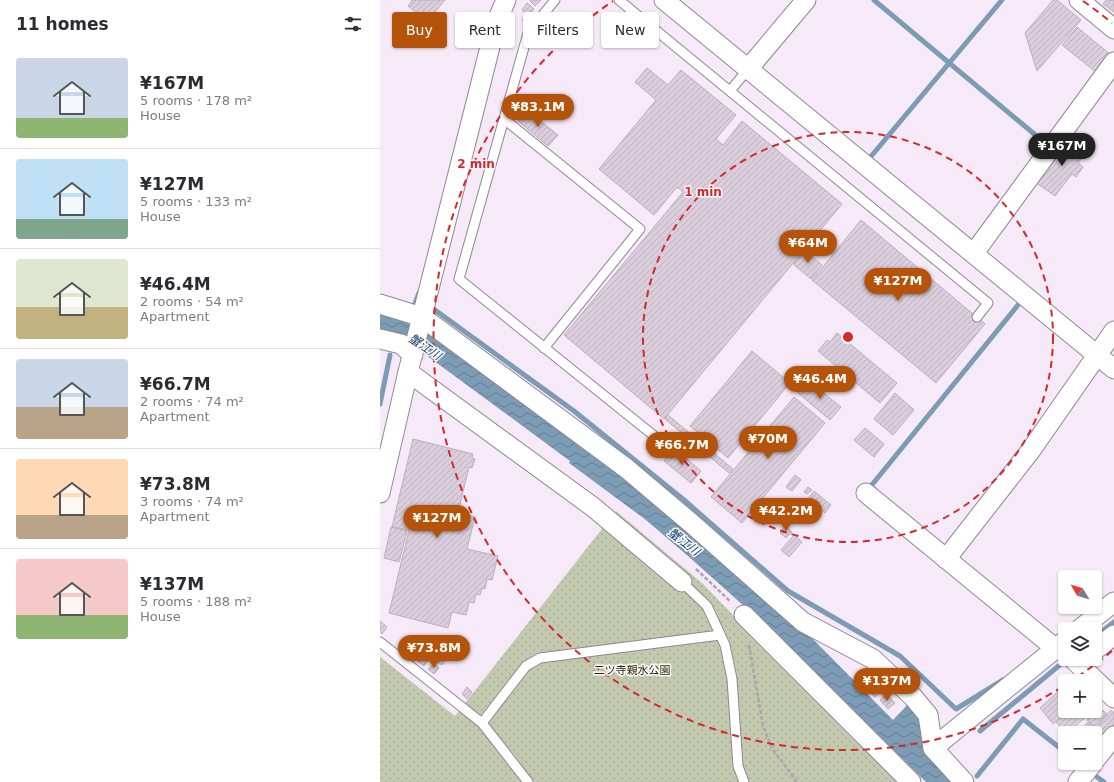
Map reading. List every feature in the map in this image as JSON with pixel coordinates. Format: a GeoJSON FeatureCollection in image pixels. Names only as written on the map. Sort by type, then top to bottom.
{"type":"FeatureCollection","features":[{"type":"Feature","properties":{"kind":"street"},"geometry":{"type":"LineString","coordinates":[[380,493],[422,317],[496,23],[506,0]]}},
{"type":"Feature","properties":{"kind":"street"},"geometry":{"type":"LineString","coordinates":[[664,0],[1114,369]]}},
{"type":"Feature","properties":{"kind":"street"},"geometry":{"type":"LineString","coordinates":[[748,69],[806,0]]}},
{"type":"Feature","properties":{"kind":"street"},"geometry":{"type":"LineString","coordinates":[[1079,0],[1114,29]]}},
{"type":"Feature","properties":{"kind":"street"},"geometry":{"type":"LineString","coordinates":[[974,254],[1114,62]]}},
{"type":"Feature","properties":{"kind":"street"},"geometry":{"type":"LineString","coordinates":[[380,304],[422,317],[626,468],[803,622],[873,659],[913,697],[928,715],[933,748],[964,782]]}},
{"type":"Feature","properties":{"kind":"street"},"geometry":{"type":"LineString","coordinates":[[946,558],[1031,450],[1114,331]]}},
{"type":"Feature","properties":{"kind":"street"},"geometry":{"type":"LineString","coordinates":[[380,339],[401,344],[412,358],[593,506],[682,582]]}},
{"type":"Feature","properties":{"kind":"street"},"geometry":{"type":"LineString","coordinates":[[866,493],[946,558],[1058,645]]}},
{"type":"Feature","properties":{"kind":"street"},"geometry":{"type":"LineString","coordinates":[[1089,622],[1114,602]]}},
{"type":"Feature","properties":{"kind":"street"},"geometry":{"type":"LineString","coordinates":[[744,615],[911,782]]}},
{"type":"Feature","properties":{"kind":"street"},"geometry":{"type":"LineString","coordinates":[[1102,644],[1114,635]]}},
{"type":"Feature","properties":{"kind":"street"},"geometry":{"type":"LineString","coordinates":[[933,748],[1058,661]]}},
{"type":"Feature","properties":{"kind":"street"},"geometry":{"type":"LineString","coordinates":[[1082,666],[1114,698]]}},
{"type":"Feature","properties":{"kind":"street"},"geometry":{"type":"LineString","coordinates":[[1102,751],[1114,736]]}},
{"type":"Feature","properties":{"kind":"street"},"geometry":{"type":"LineString","coordinates":[[1078,782],[1087,770]]}},
{"type":"Feature","properties":{"kind":"lane"},"geometry":{"type":"LineString","coordinates":[[555,0],[528,33],[459,279],[663,443]]}},
{"type":"Feature","properties":{"kind":"lane"},"geometry":{"type":"LineString","coordinates":[[619,0],[988,303],[977,317]]}},
{"type":"Feature","properties":{"kind":"lane"},"geometry":{"type":"LineString","coordinates":[[730,91],[748,69]]}},
{"type":"Feature","properties":{"kind":"lane"},"geometry":{"type":"LineString","coordinates":[[504,119],[640,229],[544,348]]}},
{"type":"Feature","properties":{"kind":"lane"},"geometry":{"type":"LineString","coordinates":[[682,582],[707,606],[725,645],[732,679],[738,766],[744,782]]}},
{"type":"Feature","properties":{"kind":"lane"},"geometry":{"type":"LineString","coordinates":[[482,723],[526,666],[540,658],[720,635]]}},
{"type":"Feature","properties":{"kind":"lane"},"geometry":{"type":"LineString","coordinates":[[380,642],[482,723],[528,782]]}},
{"type":"Feature","properties":{"kind":"path"},"geometry":{"type":"LineString","coordinates":[[749,644],[763,726],[772,748],[797,782]]}},
{"type":"Feature","properties":{"kind":"green space","name":"二ツ寺親水公園"},"geometry":{"type":"Polygon","coordinates":[[[616,511],[702,583],[849,735],[898,782],[380,782],[380,657],[455,716],[616,511]]]}},
{"type":"Feature","properties":{"kind":"water","name":"蟹江川"},"geometry":{"type":"Polygon","coordinates":[[[380,309],[417,322],[620,473],[796,622],[893,720],[913,699],[955,782],[926,782],[783,641],[646,520],[569,463],[570,461],[407,341],[380,335],[380,309]]]}},
{"type":"Feature","properties":{"kind":"building"},"geometry":{"type":"Polygon","coordinates":[[[411,0],[445,0],[435,12],[415,12],[408,6],[412,1],[411,0]]]}},
{"type":"Feature","properties":{"kind":"building"},"geometry":{"type":"Polygon","coordinates":[[[541,0],[535,6],[530,1],[541,0]]]}},
{"type":"Feature","properties":{"kind":"building"},"geometry":{"type":"Polygon","coordinates":[[[1053,0],[1057,0],[1081,20],[1037,71],[1025,33],[1053,0]]]}},
{"type":"Feature","properties":{"kind":"building"},"geometry":{"type":"Polygon","coordinates":[[[1106,0],[1114,0],[1114,12],[1103,4],[1106,0]]]}},
{"type":"Feature","properties":{"kind":"building"},"geometry":{"type":"Polygon","coordinates":[[[527,3],[534,9],[531,12],[524,12],[522,10],[527,3]]]}},
{"type":"Feature","properties":{"kind":"building"},"geometry":{"type":"Polygon","coordinates":[[[1077,27],[1111,55],[1097,73],[1062,45],[1077,27]]]}},
{"type":"Feature","properties":{"kind":"building"},"geometry":{"type":"Polygon","coordinates":[[[647,68],[668,85],[681,70],[736,115],[716,139],[723,145],[742,121],[842,204],[664,419],[564,335],[683,192],[677,187],[654,215],[599,169],[656,100],[635,82],[647,68]]]}},
{"type":"Feature","properties":{"kind":"building"},"geometry":{"type":"Polygon","coordinates":[[[527,110],[558,135],[548,146],[518,121],[527,110]]]}},
{"type":"Feature","properties":{"kind":"building"},"geometry":{"type":"Polygon","coordinates":[[[1069,138],[1087,151],[1078,163],[1083,167],[1076,177],[1072,174],[1055,196],[1035,182],[1069,138]]]}},
{"type":"Feature","properties":{"kind":"building"},"geometry":{"type":"Polygon","coordinates":[[[861,220],[985,324],[936,383],[812,280],[861,220]]]}},
{"type":"Feature","properties":{"kind":"building"},"geometry":{"type":"Polygon","coordinates":[[[805,250],[822,265],[811,279],[793,264],[805,250]]]}},
{"type":"Feature","properties":{"kind":"building"},"geometry":{"type":"Polygon","coordinates":[[[837,333],[897,383],[880,403],[818,351],[827,340],[830,342],[837,333]]]}},
{"type":"Feature","properties":{"kind":"building"},"geometry":{"type":"Polygon","coordinates":[[[752,351],[790,383],[728,458],[690,426],[752,351]]]}},
{"type":"Feature","properties":{"kind":"building"},"geometry":{"type":"Polygon","coordinates":[[[809,381],[841,407],[830,420],[798,393],[809,381]]]}},
{"type":"Feature","properties":{"kind":"building"},"geometry":{"type":"Polygon","coordinates":[[[895,393],[914,410],[893,435],[874,419],[895,393]]]}},
{"type":"Feature","properties":{"kind":"building"},"geometry":{"type":"Polygon","coordinates":[[[794,397],[825,423],[742,523],[711,497],[794,397]]]}},
{"type":"Feature","properties":{"kind":"building"},"geometry":{"type":"Polygon","coordinates":[[[668,415],[733,469],[729,473],[665,419],[668,415]]]}},
{"type":"Feature","properties":{"kind":"building"},"geometry":{"type":"Polygon","coordinates":[[[865,428],[884,444],[874,457],[854,440],[865,428]]]}},
{"type":"Feature","properties":{"kind":"building"},"geometry":{"type":"Polygon","coordinates":[[[413,439],[473,454],[472,458],[475,459],[472,468],[469,467],[458,513],[475,517],[467,549],[498,556],[492,580],[487,579],[485,589],[482,588],[480,595],[476,594],[474,603],[469,602],[466,615],[452,612],[448,628],[389,613],[409,530],[392,527],[413,439]]]}},
{"type":"Feature","properties":{"kind":"building"},"geometry":{"type":"Polygon","coordinates":[[[674,448],[701,471],[691,483],[664,461],[674,448]]]}},
{"type":"Feature","properties":{"kind":"building"},"geometry":{"type":"Polygon","coordinates":[[[795,475],[801,480],[792,491],[786,487],[795,475]]]}},
{"type":"Feature","properties":{"kind":"building"},"geometry":{"type":"Polygon","coordinates":[[[808,487],[812,490],[807,494],[804,492],[808,487]]]}},
{"type":"Feature","properties":{"kind":"building"},"geometry":{"type":"Polygon","coordinates":[[[814,491],[831,505],[825,513],[808,499],[814,491]]]}},
{"type":"Feature","properties":{"kind":"building"},"geometry":{"type":"Polygon","coordinates":[[[785,526],[792,532],[786,538],[780,533],[785,526]]]}},
{"type":"Feature","properties":{"kind":"building"},"geometry":{"type":"Polygon","coordinates":[[[391,527],[407,531],[399,562],[384,558],[391,527]]]}},
{"type":"Feature","properties":{"kind":"building"},"geometry":{"type":"Polygon","coordinates":[[[794,535],[802,542],[789,557],[781,550],[794,535]]]}},
{"type":"Feature","properties":{"kind":"building"},"geometry":{"type":"Polygon","coordinates":[[[380,621],[387,627],[382,634],[380,632],[380,621]]]}},
{"type":"Feature","properties":{"kind":"building"},"geometry":{"type":"Polygon","coordinates":[[[414,647],[429,659],[424,666],[409,654],[414,647]]]}},
{"type":"Feature","properties":{"kind":"building"},"geometry":{"type":"Polygon","coordinates":[[[442,652],[448,657],[442,665],[435,660],[442,652]]]}},
{"type":"Feature","properties":{"kind":"building"},"geometry":{"type":"Polygon","coordinates":[[[434,663],[439,668],[434,674],[428,669],[434,663]]]}},
{"type":"Feature","properties":{"kind":"building"},"geometry":{"type":"Polygon","coordinates":[[[865,669],[883,689],[875,697],[857,676],[865,669]]]}},
{"type":"Feature","properties":{"kind":"building"},"geometry":{"type":"Polygon","coordinates":[[[467,687],[472,692],[467,699],[462,694],[467,687]]]}},
{"type":"Feature","properties":{"kind":"building"},"geometry":{"type":"Polygon","coordinates":[[[1058,692],[1058,718],[1060,718],[1053,724],[1040,708],[1058,692]]]}},
{"type":"Feature","properties":{"kind":"building"},"geometry":{"type":"Polygon","coordinates":[[[886,694],[895,703],[888,709],[880,700],[886,694]]]}},
{"type":"Feature","properties":{"kind":"building"},"geometry":{"type":"Polygon","coordinates":[[[1102,710],[1107,714],[1098,726],[1094,726],[1087,720],[1089,718],[1102,718],[1102,710]]]}},
{"type":"Feature","properties":{"kind":"building"},"geometry":{"type":"Polygon","coordinates":[[[1111,710],[1114,713],[1114,729],[1102,740],[1102,726],[1098,726],[1111,710]]]}},
{"type":"Feature","properties":{"kind":"building"},"geometry":{"type":"Polygon","coordinates":[[[1061,718],[1085,718],[1075,726],[1060,726],[1056,722],[1061,718]]]}},
{"type":"Feature","properties":{"kind":"building"},"geometry":{"type":"Polygon","coordinates":[[[1088,722],[1093,726],[1084,726],[1088,722]]]}},
{"type":"Feature","properties":{"kind":"waterway"},"geometry":{"type":"LineString","coordinates":[[874,0],[1045,143]]}},
{"type":"Feature","properties":{"kind":"waterway"},"geometry":{"type":"LineString","coordinates":[[868,160],[1002,0]]}},
{"type":"Feature","properties":{"kind":"waterway"},"geometry":{"type":"LineString","coordinates":[[413,309],[419,293]]}},
{"type":"Feature","properties":{"kind":"waterway"},"geometry":{"type":"LineString","coordinates":[[875,490],[871,486],[1018,305]]}},
{"type":"Feature","properties":{"kind":"waterway"},"geometry":{"type":"LineString","coordinates":[[435,310],[574,411],[684,500],[788,591],[900,656],[956,709],[1003,680]]}},
{"type":"Feature","properties":{"kind":"waterway"},"geometry":{"type":"LineString","coordinates":[[380,404],[390,355]]}},
{"type":"Feature","properties":{"kind":"waterway"},"geometry":{"type":"LineString","coordinates":[[1102,631],[1114,622]]}},
{"type":"Feature","properties":{"kind":"waterway"},"geometry":{"type":"LineString","coordinates":[[980,731],[1059,666]]}},
{"type":"Feature","properties":{"kind":"waterway"},"geometry":{"type":"LineString","coordinates":[[977,776],[1023,719],[1058,746]]}},
{"type":"Feature","properties":{"kind":"waterway"},"geometry":{"type":"LineString","coordinates":[[1097,777],[1104,782]]}}]}
